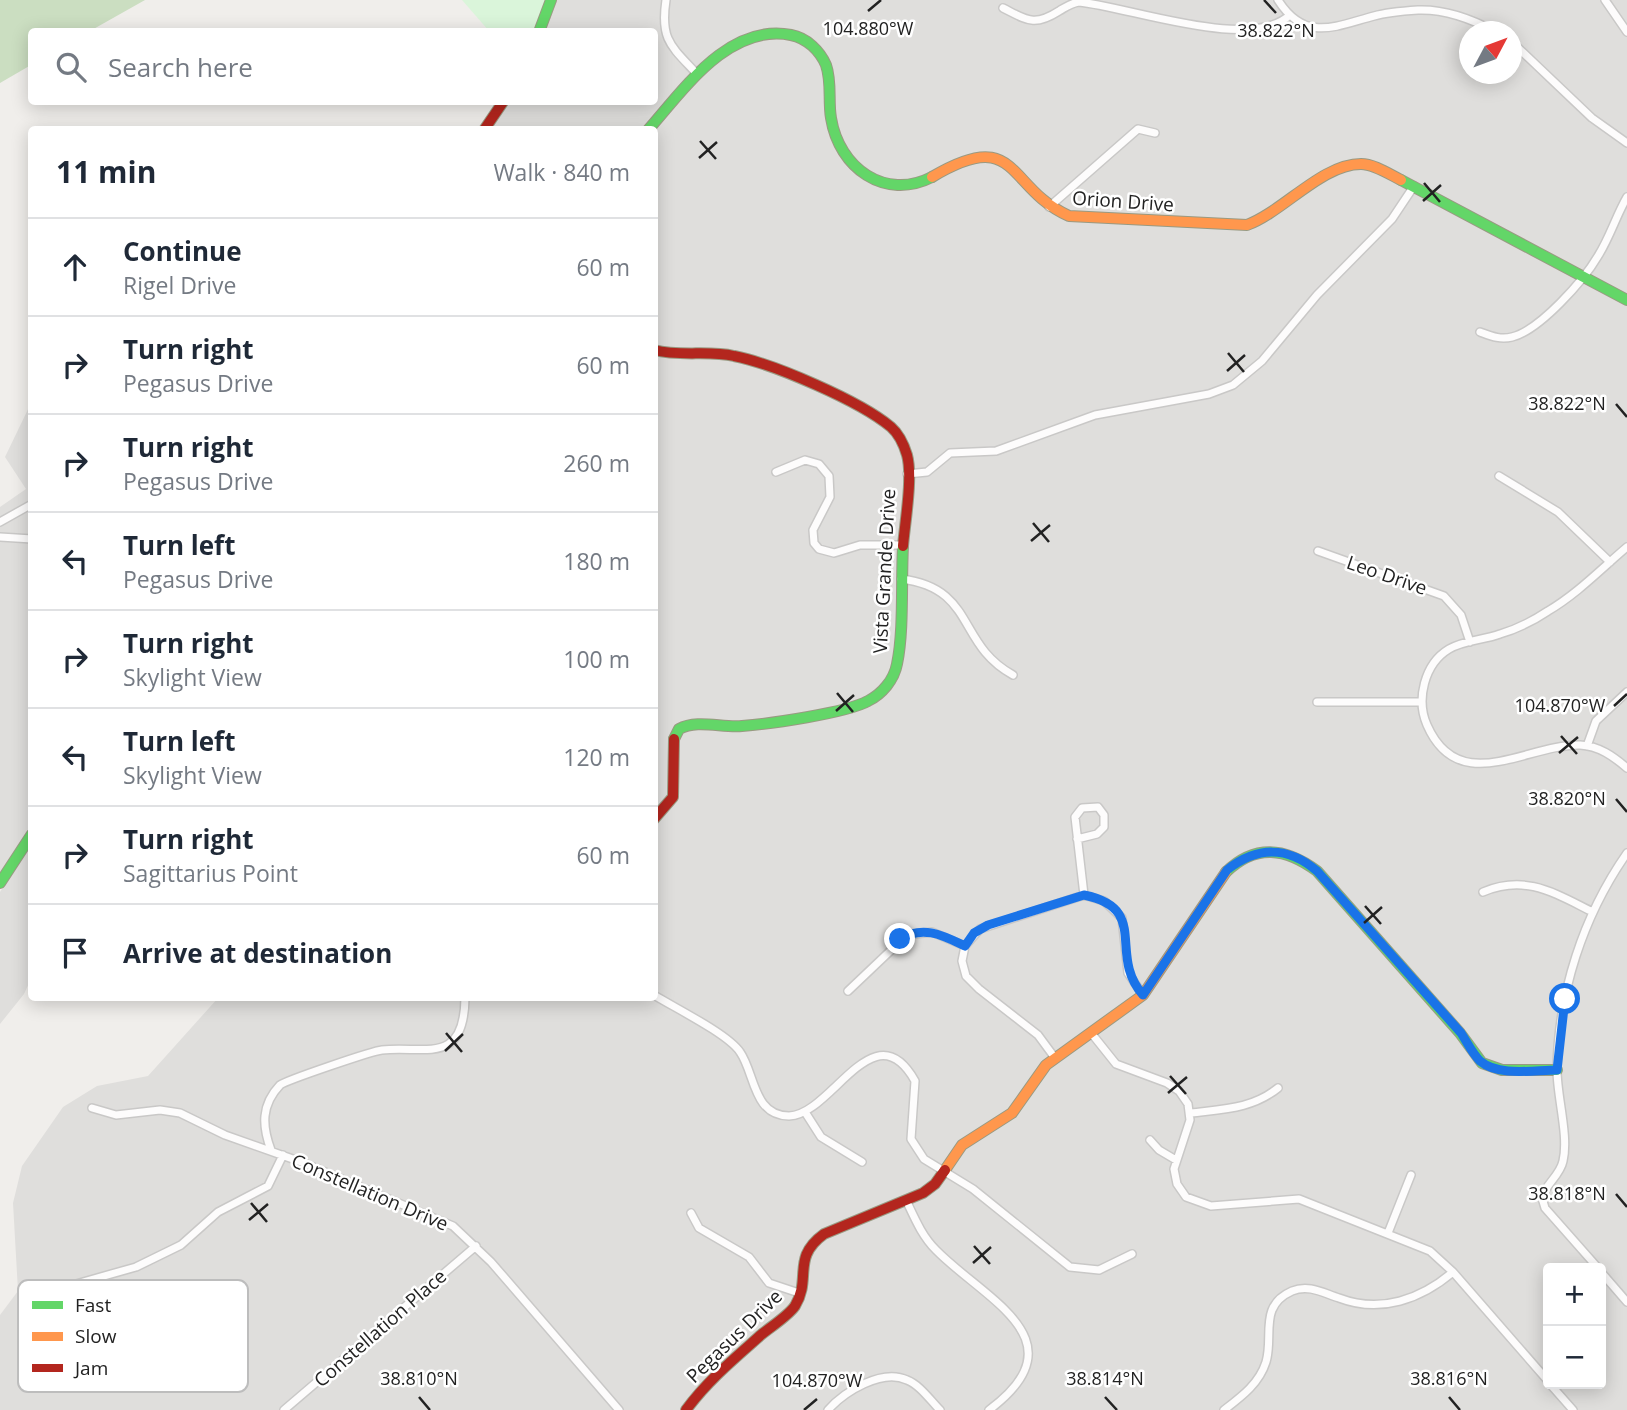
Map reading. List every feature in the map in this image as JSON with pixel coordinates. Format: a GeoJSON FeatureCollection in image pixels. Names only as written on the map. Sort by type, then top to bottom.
{"type":"FeatureCollection","features":[{"type":"Feature","properties":{"kind":"street"},"geometry":{"type":"LineString","coordinates":[[541,28],[551,0]]}},
{"type":"Feature","properties":{"kind":"street"},"geometry":{"type":"LineString","coordinates":[[666,0],[665,36],[697,74]]}},
{"type":"Feature","properties":{"kind":"street"},"geometry":{"type":"LineString","coordinates":[[1278,0],[1290,15],[1314,28],[1333,29],[1386,13],[1435,11],[1471,21]]}},
{"type":"Feature","properties":{"kind":"street"},"geometry":{"type":"LineString","coordinates":[[1605,0],[1627,32]]}},
{"type":"Feature","properties":{"kind":"street"},"geometry":{"type":"LineString","coordinates":[[1003,8],[1029,20],[1041,21],[1074,3],[1114,3],[1213,29],[1270,27],[1290,15]]}},
{"type":"Feature","properties":{"kind":"street","name":"Orion Drive"},"geometry":{"type":"LineString","coordinates":[[652,126],[697,74],[724,53],[756,36],[774,32],[793,34],[817,51],[827,67],[831,124],[841,147],[877,182],[895,187],[914,187],[961,160],[976,156],[994,157],[1016,169],[1049,207],[1079,218],[1237,226],[1256,223],[1333,170],[1351,164],[1377,168],[1627,300]]}},
{"type":"Feature","properties":{"kind":"street"},"geometry":{"type":"LineString","coordinates":[[1522,51],[1592,118],[1627,143]]}},
{"type":"Feature","properties":{"kind":"street"},"geometry":{"type":"LineString","coordinates":[[487,126],[501,105]]}},
{"type":"Feature","properties":{"kind":"street"},"geometry":{"type":"LineString","coordinates":[[1049,207],[1138,129],[1155,133]]}},
{"type":"Feature","properties":{"kind":"street"},"geometry":{"type":"LineString","coordinates":[[658,351],[674,354],[721,354],[747,359],[883,421],[895,431],[903,444],[908,460],[907,474],[927,472],[950,453],[985,454],[1095,415],[1209,394],[1244,378],[1262,361],[1317,295],[1392,219],[1415,186]]}},
{"type":"Feature","properties":{"kind":"street"},"geometry":{"type":"LineString","coordinates":[[1480,332],[1501,338],[1524,332],[1585,277],[1605,244],[1627,197]]}},
{"type":"Feature","properties":{"kind":"street"},"geometry":{"type":"LineString","coordinates":[[776,472],[805,460],[819,464],[829,476],[831,494],[813,530],[814,543],[819,550],[834,552],[860,545],[903,545]]}},
{"type":"Feature","properties":{"kind":"street","name":"Vista Grande Drive"},"geometry":{"type":"LineString","coordinates":[[658,814],[668,805],[676,787],[673,739],[683,727],[747,725],[856,706],[874,699],[888,684],[897,664],[907,474]]}},
{"type":"Feature","properties":{"kind":"street"},"geometry":{"type":"LineString","coordinates":[[1500,476],[1558,513],[1610,562]]}},
{"type":"Feature","properties":{"kind":"street"},"geometry":{"type":"LineString","coordinates":[[0,522],[28,506]]}},
{"type":"Feature","properties":{"kind":"street"},"geometry":{"type":"LineString","coordinates":[[0,537],[28,539]]}},
{"type":"Feature","properties":{"kind":"street"},"geometry":{"type":"LineString","coordinates":[[1627,547],[1550,610],[1515,629],[1448,650],[1435,663],[1426,681],[1422,702],[1426,723],[1437,741],[1452,754],[1470,763],[1493,764],[1568,747],[1587,746],[1611,755],[1627,768]]}},
{"type":"Feature","properties":{"kind":"street","name":"Leo Drive"},"geometry":{"type":"LineString","coordinates":[[1318,551],[1436,592],[1456,607],[1470,642]]}},
{"type":"Feature","properties":{"kind":"street"},"geometry":{"type":"LineString","coordinates":[[901,579],[929,584],[944,592],[958,607],[982,652],[1013,675]]}},
{"type":"Feature","properties":{"kind":"street"},"geometry":{"type":"LineString","coordinates":[[1587,746],[1596,721],[1627,692]]}},
{"type":"Feature","properties":{"kind":"street"},"geometry":{"type":"LineString","coordinates":[[1317,702],[1422,702]]}},
{"type":"Feature","properties":{"kind":"street"},"geometry":{"type":"LineString","coordinates":[[1077,839],[1097,834],[1104,827],[1104,815],[1098,807],[1087,805],[1077,811],[1075,819],[1077,839],[1084,895]]}},
{"type":"Feature","properties":{"kind":"street"},"geometry":{"type":"LineString","coordinates":[[0,883],[28,840]]}},
{"type":"Feature","properties":{"kind":"street","name":"Pegasus Drive"},"geometry":{"type":"LineString","coordinates":[[686,1410],[706,1383],[790,1312],[799,1293],[802,1259],[811,1243],[824,1234],[930,1189],[962,1145],[1012,1113],[1041,1070],[1143,995],[1227,870],[1247,856],[1277,851],[1298,857],[1317,871],[1461,1033],[1482,1063],[1502,1070],[1557,1070]]}},
{"type":"Feature","properties":{"kind":"street"},"geometry":{"type":"LineString","coordinates":[[1593,1263],[1542,1203],[1543,1192],[1560,1170],[1564,1152],[1557,1070],[1565,999],[1593,912],[1627,853]]}},
{"type":"Feature","properties":{"kind":"street"},"geometry":{"type":"LineString","coordinates":[[1483,892],[1510,883],[1530,885],[1593,912]]}},
{"type":"Feature","properties":{"kind":"street"},"geometry":{"type":"LineString","coordinates":[[1055,1058],[1038,1035],[971,983],[963,969],[965,946],[974,933],[988,925],[1084,895],[1112,905],[1122,918],[1128,973],[1143,995]]}},
{"type":"Feature","properties":{"kind":"street"},"geometry":{"type":"LineString","coordinates":[[848,991],[907,935],[932,932],[965,946]]}},
{"type":"Feature","properties":{"kind":"street"},"geometry":{"type":"LineString","coordinates":[[658,998],[736,1047],[765,1106],[779,1114],[805,1112],[862,1062],[876,1057],[897,1061],[915,1081],[910,1131],[913,1146],[924,1159],[986,1199],[1070,1266],[1099,1270],[1132,1254]]}},
{"type":"Feature","properties":{"kind":"street"},"geometry":{"type":"LineString","coordinates":[[271,1150],[264,1115],[270,1097],[280,1085],[373,1051],[441,1049],[459,1027],[464,1001]]}},
{"type":"Feature","properties":{"kind":"street"},"geometry":{"type":"LineString","coordinates":[[1092,1034],[1116,1064],[1174,1087],[1184,1097],[1191,1112],[1188,1129],[1176,1160],[1177,1184],[1186,1197],[1201,1205],[1299,1199],[1430,1251],[1453,1272],[1543,1375]]}},
{"type":"Feature","properties":{"kind":"street"},"geometry":{"type":"LineString","coordinates":[[1191,1112],[1245,1107],[1261,1101],[1278,1088]]}},
{"type":"Feature","properties":{"kind":"street","name":"Constellation Drive"},"geometry":{"type":"LineString","coordinates":[[92,1108],[116,1115],[171,1111],[242,1142],[271,1150],[444,1221],[475,1246],[619,1410]]}},
{"type":"Feature","properties":{"kind":"street"},"geometry":{"type":"LineString","coordinates":[[805,1112],[821,1137],[862,1161]]}},
{"type":"Feature","properties":{"kind":"street"},"geometry":{"type":"LineString","coordinates":[[1150,1140],[1159,1150],[1176,1160]]}},
{"type":"Feature","properties":{"kind":"street"},"geometry":{"type":"LineString","coordinates":[[90,1280],[136,1267],[181,1245],[218,1212],[268,1185],[282,1155]]}},
{"type":"Feature","properties":{"kind":"street"},"geometry":{"type":"LineString","coordinates":[[1388,1233],[1411,1175]]}},
{"type":"Feature","properties":{"kind":"street"},"geometry":{"type":"LineString","coordinates":[[906,1200],[930,1244],[1004,1307],[1025,1335],[1028,1355],[1024,1374],[1009,1395],[989,1410]]}},
{"type":"Feature","properties":{"kind":"street"},"geometry":{"type":"LineString","coordinates":[[691,1213],[699,1228],[749,1256],[769,1283],[799,1293]]}},
{"type":"Feature","properties":{"kind":"street","name":"Constellation Place"},"geometry":{"type":"LineString","coordinates":[[284,1410],[475,1246]]}},
{"type":"Feature","properties":{"kind":"street"},"geometry":{"type":"LineString","coordinates":[[1224,1410],[1249,1390],[1261,1373],[1268,1354],[1269,1315],[1284,1296],[1310,1289],[1350,1302],[1392,1304],[1429,1291],[1453,1272]]}},
{"type":"Feature","properties":{"kind":"street"},"geometry":{"type":"LineString","coordinates":[[1606,1278],[1627,1302]]}},
{"type":"Feature","properties":{"kind":"street"},"geometry":{"type":"LineString","coordinates":[[828,1410],[850,1391],[894,1377],[914,1384],[940,1410]]}},
{"type":"Feature","properties":{"kind":"street"},"geometry":{"type":"LineString","coordinates":[[1555,1389],[1573,1410]]}},
{"type":"Feature","properties":{"kind":"shaded area"},"geometry":{"type":"Polygon","coordinates":[[[555,0],[1627,0],[1627,1410],[0,1410],[0,1315],[18,1291],[13,1203],[22,1166],[63,1107],[97,1086],[148,1076],[215,1001],[658,1001],[658,126],[491,126],[505,105],[658,105],[658,28],[545,28],[555,0]]]}},
{"type":"Feature","properties":{"kind":"shaded area"},"geometry":{"type":"Polygon","coordinates":[[[28,409],[28,830],[0,875],[0,507],[26,489],[5,457],[28,409]]]}},
{"type":"Feature","properties":{"kind":"shaded area"},"geometry":{"type":"Polygon","coordinates":[[[28,848],[28,985],[0,1024],[0,892],[28,848]]]}},
{"type":"Feature","properties":{"kind":"green space"},"geometry":{"type":"Polygon","coordinates":[[[0,0],[145,0],[95,28],[28,28],[28,67],[0,83],[0,0]]]}},
{"type":"Feature","properties":{"kind":"green space"},"geometry":{"type":"Polygon","coordinates":[[[462,0],[547,0],[536,28],[486,28],[462,0]]]}},
{"type":"Feature","properties":{"kind":"traffic: fast"},"geometry":{"type":"LineString","coordinates":[[540,28],[551,0]]}},
{"type":"Feature","properties":{"kind":"traffic: fast"},"geometry":{"type":"LineString","coordinates":[[651,126],[693,79],[728,49],[748,39],[769,34],[791,35],[812,46],[826,65],[831,118],[836,136],[854,165],[881,182],[898,185],[932,177]]}},
{"type":"Feature","properties":{"kind":"traffic: fast"},"geometry":{"type":"LineString","coordinates":[[1401,180],[1627,300]]}},
{"type":"Feature","properties":{"kind":"traffic: fast"},"geometry":{"type":"LineString","coordinates":[[674,739],[679,729],[686,726],[742,726],[826,714],[868,701],[878,695],[887,686],[897,664],[903,546]]}},
{"type":"Feature","properties":{"kind":"traffic: fast"},"geometry":{"type":"LineString","coordinates":[[0,883],[28,840]]}},
{"type":"Feature","properties":{"kind":"traffic: fast"},"geometry":{"type":"LineString","coordinates":[[1226,872],[1249,856],[1260,853],[1282,854],[1305,863],[1317,871],[1460,1033],[1482,1063],[1502,1070],[1557,1070]]}},
{"type":"Feature","properties":{"kind":"traffic: slow"},"geometry":{"type":"LineString","coordinates":[[932,177],[960,163],[981,157],[997,159],[1010,167],[1049,204],[1069,216],[1247,225],[1275,210],[1318,180],[1346,166],[1371,166],[1401,180]]}},
{"type":"Feature","properties":{"kind":"traffic: slow"},"geometry":{"type":"LineString","coordinates":[[945,1170],[962,1145],[1012,1113],[1046,1065],[1143,995],[1226,872]]}},
{"type":"Feature","properties":{"kind":"traffic: jam"},"geometry":{"type":"LineString","coordinates":[[487,126],[501,105]]}},
{"type":"Feature","properties":{"kind":"traffic: jam"},"geometry":{"type":"LineString","coordinates":[[658,351],[724,354],[751,360],[838,395],[891,427],[903,444],[909,464],[903,546]]}},
{"type":"Feature","properties":{"kind":"traffic: jam"},"geometry":{"type":"LineString","coordinates":[[658,814],[673,797],[674,739]]}},
{"type":"Feature","properties":{"kind":"traffic: jam"},"geometry":{"type":"LineString","coordinates":[[686,1410],[722,1370],[795,1306],[800,1296],[805,1260],[814,1243],[824,1234],[923,1193],[935,1184],[945,1170]]}},
{"type":"Feature","properties":{"kind":"route"},"geometry":{"type":"LineString","coordinates":[[900,939],[915,932],[932,932],[965,946],[974,933],[988,925],[1084,895],[1096,897],[1112,905],[1122,918],[1128,973],[1143,995],[1160,974],[1220,877],[1247,856],[1277,851],[1306,861],[1328,882],[1461,1033],[1482,1063],[1502,1070],[1557,1070],[1565,999]]}}]}
